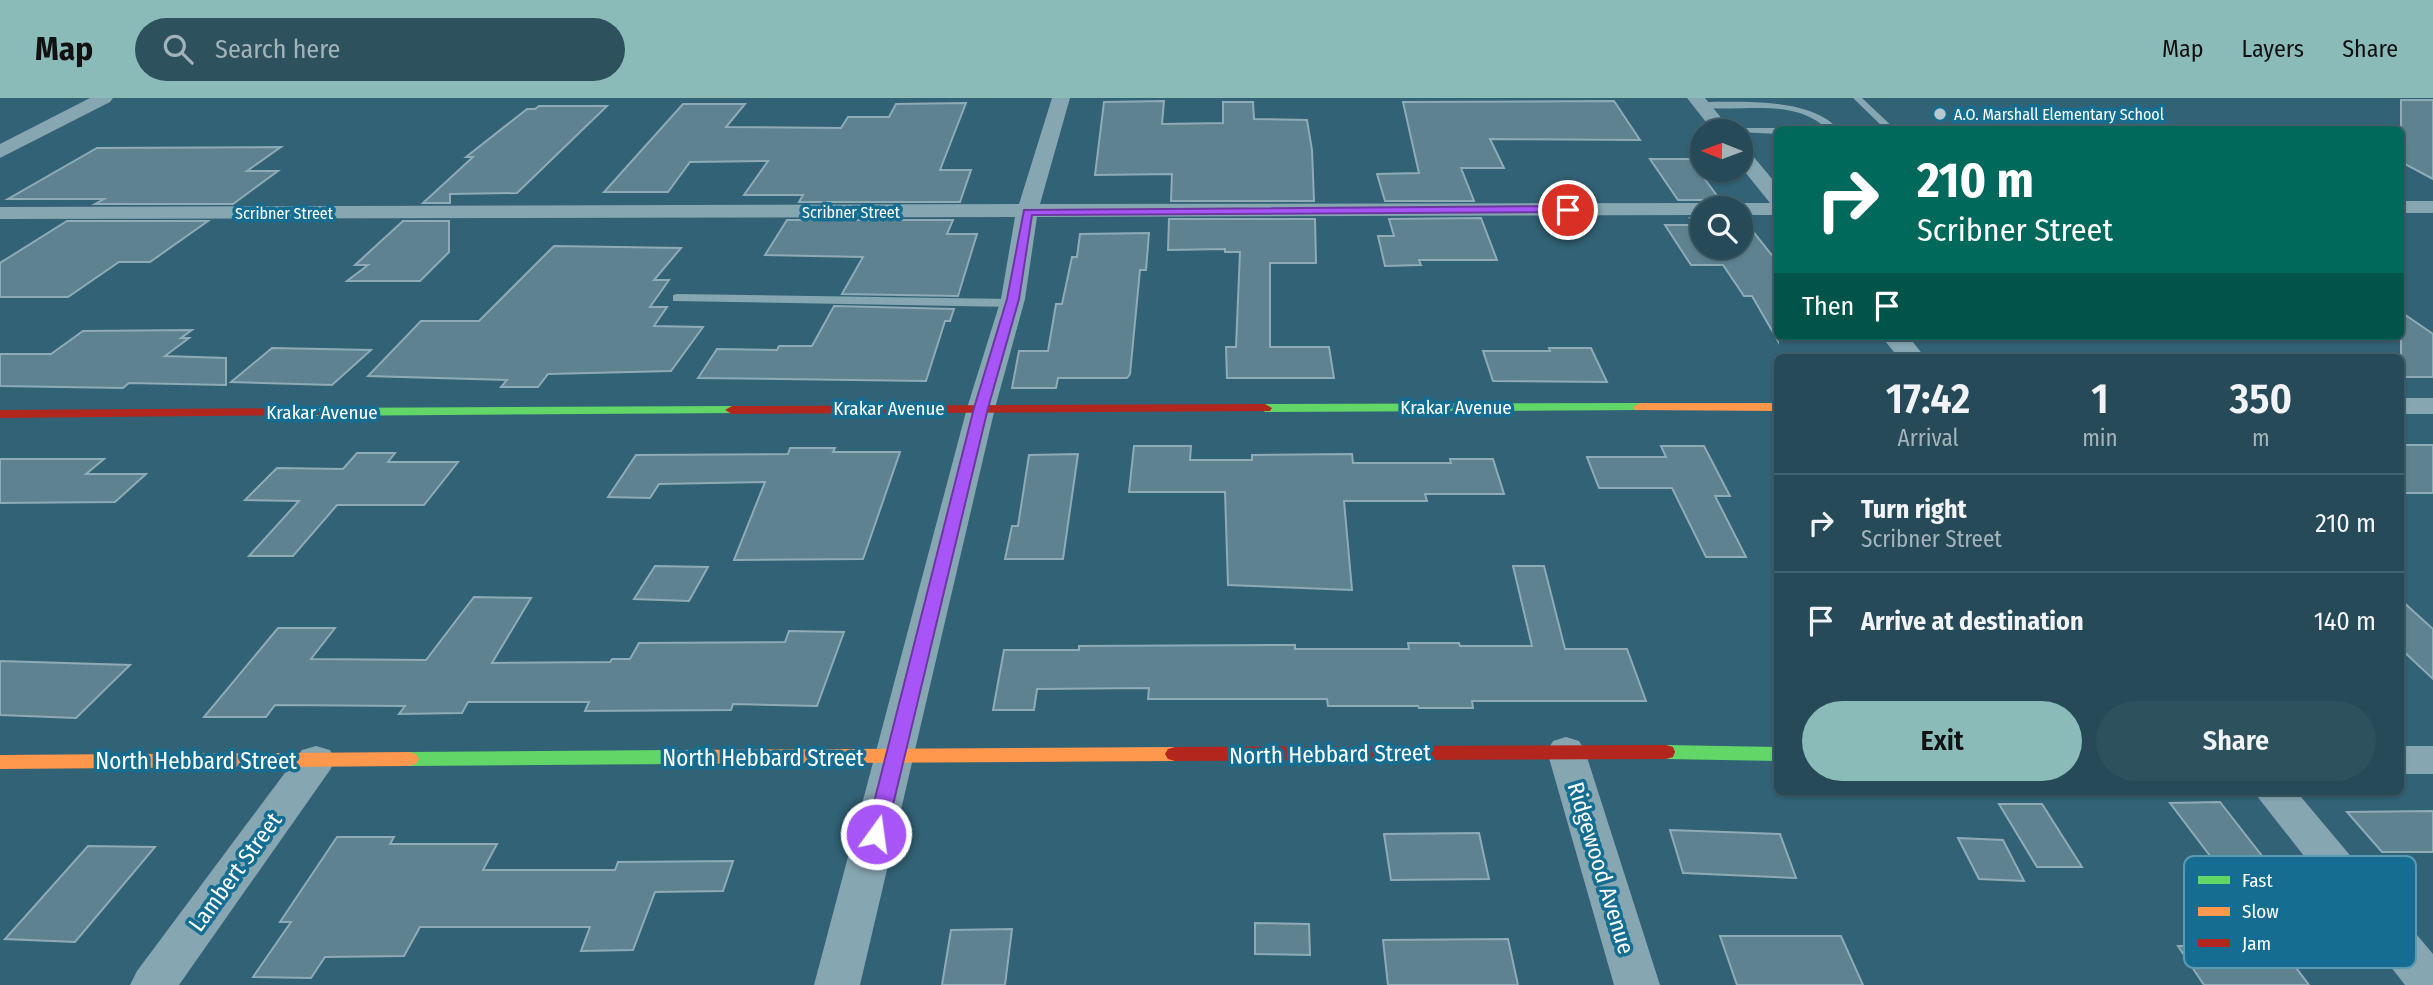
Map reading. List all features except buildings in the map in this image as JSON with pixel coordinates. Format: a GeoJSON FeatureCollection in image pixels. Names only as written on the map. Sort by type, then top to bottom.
{"type":"FeatureCollection","features":[{"type":"Feature","properties":{"kind":"street"},"geometry":{"type":"LineString","coordinates":[[0,152],[104,98]]}},
{"type":"Feature","properties":{"kind":"street"},"geometry":{"type":"LineString","coordinates":[[837,985],[981,408],[1012,303],[1027,212],[1061,98]]}},
{"type":"Feature","properties":{"kind":"street"},"geometry":{"type":"LineString","coordinates":[[1701,104],[1713,119]]}},
{"type":"Feature","properties":{"kind":"street"},"geometry":{"type":"LineString","coordinates":[[1754,170],[1774,194]]}},
{"type":"Feature","properties":{"kind":"street"},"geometry":{"type":"LineString","coordinates":[[2404,207],[2433,207]]}},
{"type":"Feature","properties":{"kind":"street","name":"Scribner Street"},"geometry":{"type":"LineString","coordinates":[[0,213],[1690,209]]}},
{"type":"Feature","properties":{"kind":"street"},"geometry":{"type":"LineString","coordinates":[[1753,209],[1774,209]]}},
{"type":"Feature","properties":{"kind":"street"},"geometry":{"type":"LineString","coordinates":[[1897,340],[1909,354]]}},
{"type":"Feature","properties":{"kind":"street","name":"Krakar Avenue"},"geometry":{"type":"LineString","coordinates":[[0,414],[981,408],[1774,407]]}},
{"type":"Feature","properties":{"kind":"street","name":"North Hebbard Street"},"geometry":{"type":"LineString","coordinates":[[0,762],[895,758],[1566,751],[1774,754]]}},
{"type":"Feature","properties":{"kind":"street","name":"Ridgewood Avenue"},"geometry":{"type":"LineString","coordinates":[[1566,751],[1637,985]]}},
{"type":"Feature","properties":{"kind":"street","name":"Lambert Street"},"geometry":{"type":"LineString","coordinates":[[153,985],[316,760]]}},
{"type":"Feature","properties":{"kind":"street"},"geometry":{"type":"LineString","coordinates":[[2404,760],[2433,760]]}},
{"type":"Feature","properties":{"kind":"street"},"geometry":{"type":"LineString","coordinates":[[2276,795],[2326,856]]}},
{"type":"Feature","properties":{"kind":"street"},"geometry":{"type":"LineString","coordinates":[[2416,965],[2432,985]]}},
{"type":"Feature","properties":{"kind":"lane"},"geometry":{"type":"LineString","coordinates":[[1857,98],[1888,126]]}},
{"type":"Feature","properties":{"kind":"lane"},"geometry":{"type":"LineString","coordinates":[[1701,104],[1802,108],[1819,114],[1828,124],[1824,126]]}},
{"type":"Feature","properties":{"kind":"lane"},"geometry":{"type":"LineString","coordinates":[[1754,131],[1774,131]]}},
{"type":"Feature","properties":{"kind":"lane"},"geometry":{"type":"LineString","coordinates":[[677,298],[1012,303]]}},
{"type":"Feature","properties":{"kind":"traffic: fast"},"geometry":{"type":"LineString","coordinates":[[1265,408],[1640,407]]}},
{"type":"Feature","properties":{"kind":"traffic: fast"},"geometry":{"type":"LineString","coordinates":[[314,412],[732,410]]}},
{"type":"Feature","properties":{"kind":"traffic: fast"},"geometry":{"type":"LineString","coordinates":[[1666,752],[1774,754]]}},
{"type":"Feature","properties":{"kind":"traffic: fast"},"geometry":{"type":"LineString","coordinates":[[409,759],[675,757]]}},
{"type":"Feature","properties":{"kind":"traffic: slow"},"geometry":{"type":"LineString","coordinates":[[1640,407],[1774,407]]}},
{"type":"Feature","properties":{"kind":"traffic: slow"},"geometry":{"type":"LineString","coordinates":[[675,757],[1175,754]]}},
{"type":"Feature","properties":{"kind":"traffic: slow"},"geometry":{"type":"LineString","coordinates":[[0,762],[409,759]]}},
{"type":"Feature","properties":{"kind":"traffic: jam"},"geometry":{"type":"LineString","coordinates":[[732,410],[1265,408]]}},
{"type":"Feature","properties":{"kind":"traffic: jam"},"geometry":{"type":"LineString","coordinates":[[0,414],[314,412]]}},
{"type":"Feature","properties":{"kind":"traffic: jam"},"geometry":{"type":"LineString","coordinates":[[1175,754],[1666,752]]}},
{"type":"Feature","properties":{"kind":"place","name":"A.O. Marshall Elementary School"},"geometry":{"type":"Point","coordinates":[1940,114]}},
{"type":"Feature","properties":{"kind":"route"},"geometry":{"type":"LineString","coordinates":[[876,834],[981,408],[1013,299],[1027,212],[1568,210]]}}]}
